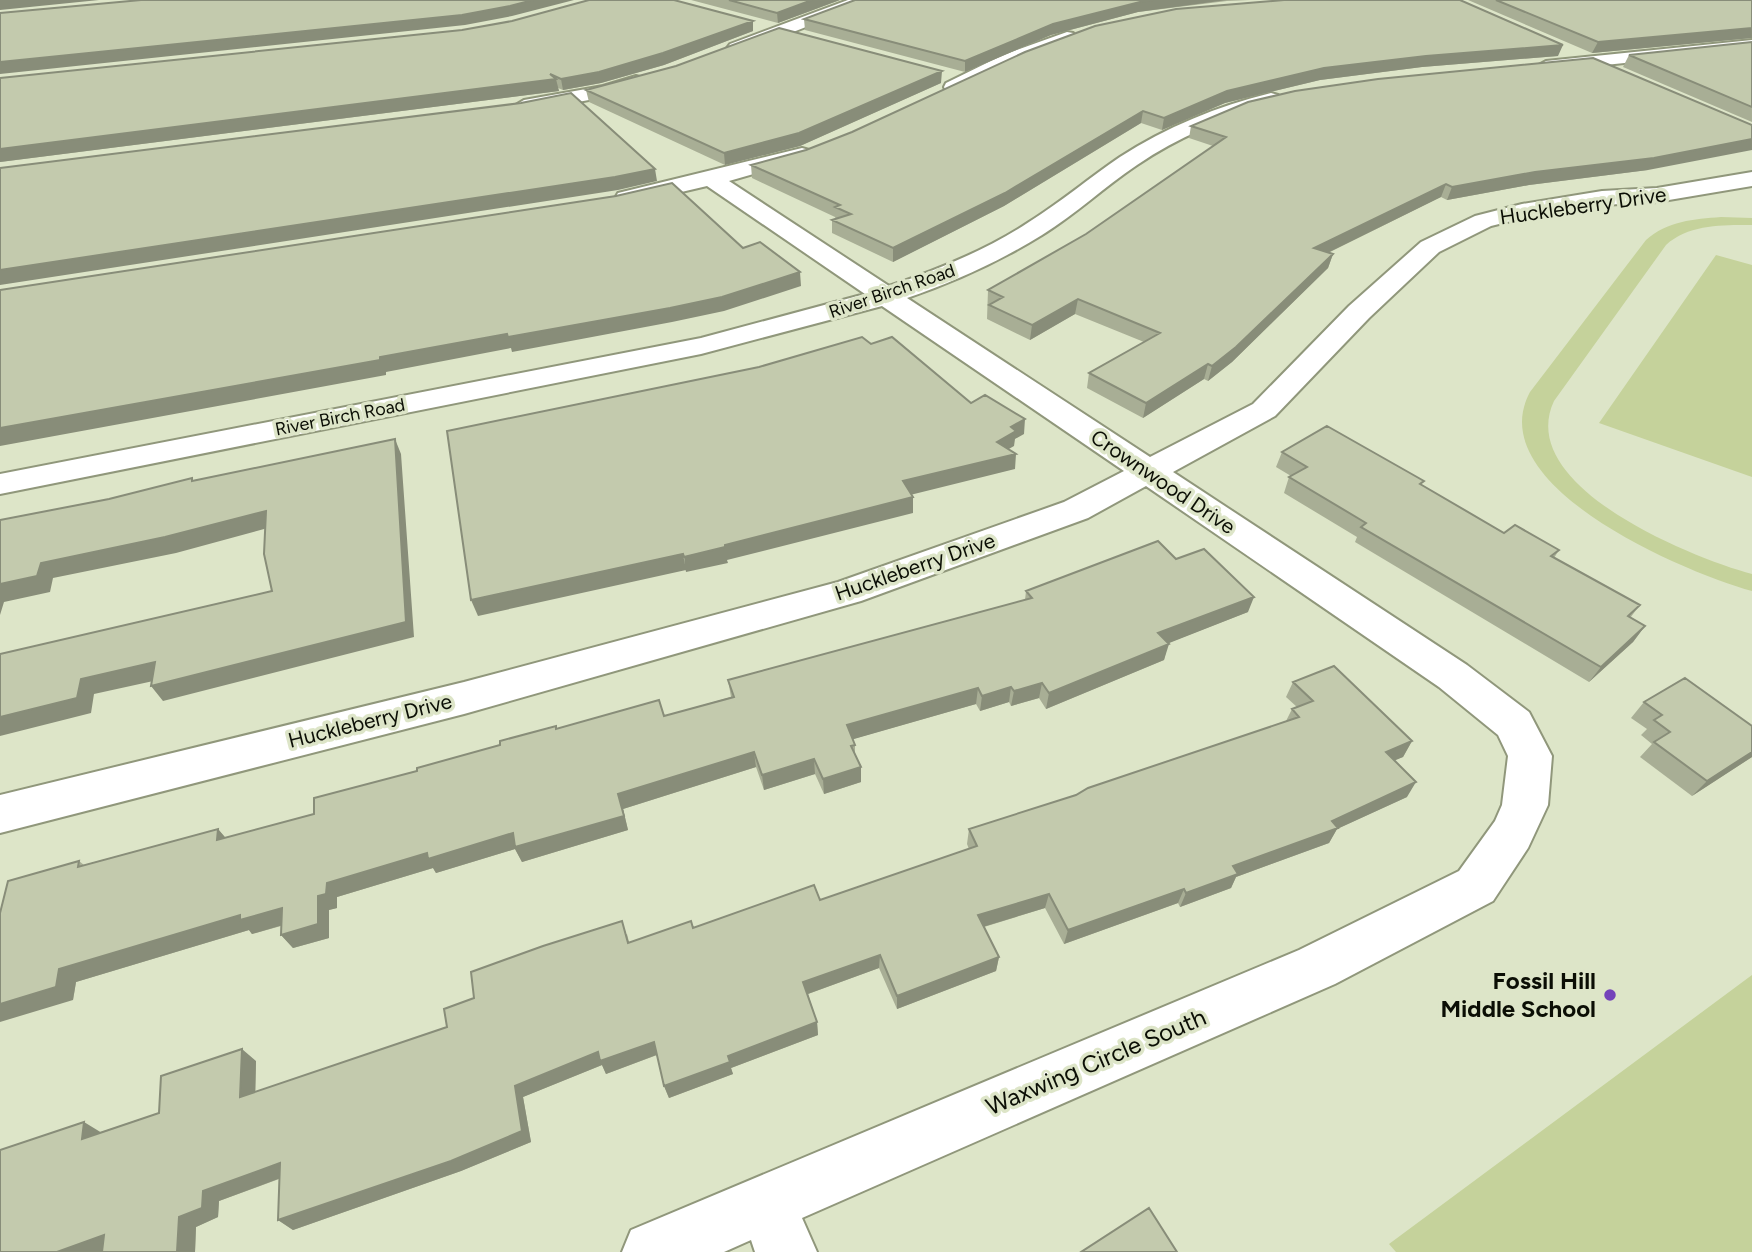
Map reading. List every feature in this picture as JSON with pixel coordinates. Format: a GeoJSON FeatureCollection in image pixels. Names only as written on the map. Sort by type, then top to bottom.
{"type":"FeatureCollection","features":[{"type":"Feature","properties":{"kind":"street"},"geometry":{"type":"LineString","coordinates":[[721,53],[862,0]]}},
{"type":"Feature","properties":{"kind":"street"},"geometry":{"type":"LineString","coordinates":[[753,24],[806,38]]}},
{"type":"Feature","properties":{"kind":"street"},"geometry":{"type":"LineString","coordinates":[[930,98],[1009,59],[1087,30]]}},
{"type":"Feature","properties":{"kind":"street"},"geometry":{"type":"LineString","coordinates":[[1528,68],[1752,45]]}},
{"type":"Feature","properties":{"kind":"street"},"geometry":{"type":"LineString","coordinates":[[1555,46],[1628,78]]}},
{"type":"Feature","properties":{"kind":"street"},"geometry":{"type":"LineString","coordinates":[[940,74],[967,81]]}},
{"type":"Feature","properties":{"kind":"street"},"geometry":{"type":"LineString","coordinates":[[509,108],[605,91],[658,75]]}},
{"type":"Feature","properties":{"kind":"street","name":"River Birch Road"},"geometry":{"type":"LineString","coordinates":[[0,484],[701,345],[793,324],[886,296],[953,271],[1024,236],[1132,159],[1197,123],[1235,108],[1296,94]]}},
{"type":"Feature","properties":{"kind":"street"},"geometry":{"type":"LineString","coordinates":[[604,202],[711,179],[820,147]]}},
{"type":"Feature","properties":{"kind":"street","name":"Crownwood Drive"},"geometry":{"type":"LineString","coordinates":[[711,179],[1453,676],[1514,724],[1530,756],[1525,805],[1512,834]]}},
{"type":"Feature","properties":{"kind":"street","name":"Huckleberry Drive"},"geometry":{"type":"LineString","coordinates":[[0,814],[464,698],[848,592],[1076,510],[1264,410],[1359,312],[1430,247],[1483,221],[1522,211],[1602,198],[1657,195],[1752,179]]}},
{"type":"Feature","properties":{"kind":"street","name":"Waxwing Circle South"},"geometry":{"type":"LineString","coordinates":[[653,1252],[776,1227],[1317,967],[1476,886],[1512,834]]}},
{"type":"Feature","properties":{"kind":"green space"},"geometry":{"type":"Polygon","coordinates":[[[1721,217],[1752,218],[1752,225],[1696,229],[1666,245],[1554,401],[1549,432],[1560,462],[1583,489],[1652,535],[1752,574],[1752,591],[1682,566],[1597,520],[1560,492],[1534,460],[1522,427],[1530,392],[1646,240],[1672,225],[1721,217]]]}},
{"type":"Feature","properties":{"kind":"green space"},"geometry":{"type":"Polygon","coordinates":[[[1716,255],[1752,265],[1752,477],[1599,423],[1716,255]]]}},
{"type":"Feature","properties":{"kind":"green space"},"geometry":{"type":"Polygon","coordinates":[[[1752,975],[1752,1252],[1396,1252],[1389,1244],[1752,975]]]}},
{"type":"Feature","properties":{"kind":"building"},"geometry":{"type":"Polygon","coordinates":[[[141,0],[533,0],[462,15],[0,62],[0,13],[141,0]]]}},
{"type":"Feature","properties":{"kind":"building"},"geometry":{"type":"Polygon","coordinates":[[[589,0],[674,0],[753,21],[663,53],[599,72],[561,79],[550,74],[556,79],[0,149],[0,78],[462,30],[512,21],[589,0]]]}},
{"type":"Feature","properties":{"kind":"building"},"geometry":{"type":"Polygon","coordinates":[[[729,0],[812,0],[777,13],[729,0]]]}},
{"type":"Feature","properties":{"kind":"building"},"geometry":{"type":"Polygon","coordinates":[[[855,0],[1153,0],[1053,24],[965,61],[804,19],[855,0]]]}},
{"type":"Feature","properties":{"kind":"building"},"geometry":{"type":"Polygon","coordinates":[[[1284,0],[1460,0],[1563,45],[1426,56],[1324,68],[1227,91],[1164,118],[1143,111],[1005,193],[893,248],[832,220],[851,214],[835,207],[840,205],[751,165],[806,150],[852,132],[1025,52],[1095,26],[1176,9],[1284,0]]]}},
{"type":"Feature","properties":{"kind":"building"},"geometry":{"type":"Polygon","coordinates":[[[1496,0],[1752,0],[1752,28],[1598,42],[1496,0]]]}},
{"type":"Feature","properties":{"kind":"building"},"geometry":{"type":"Polygon","coordinates":[[[779,28],[942,71],[799,133],[724,153],[586,90],[676,66],[779,28]]]}},
{"type":"Feature","properties":{"kind":"building"},"geometry":{"type":"Polygon","coordinates":[[[1752,42],[1752,107],[1629,55],[1752,42]]]}},
{"type":"Feature","properties":{"kind":"building"},"geometry":{"type":"Polygon","coordinates":[[[1593,58],[1752,125],[1752,139],[1654,158],[1535,172],[1452,187],[1446,184],[1314,248],[1333,254],[1236,347],[1212,366],[1208,364],[1146,403],[1089,373],[1160,333],[1078,299],[1032,325],[989,305],[1003,297],[988,290],[1086,234],[1226,137],[1191,126],[1248,102],[1295,91],[1378,79],[1593,58]]]}},
{"type":"Feature","properties":{"kind":"building"},"geometry":{"type":"Polygon","coordinates":[[[571,93],[655,169],[0,270],[0,168],[521,103],[571,93]]]}},
{"type":"Feature","properties":{"kind":"building"},"geometry":{"type":"Polygon","coordinates":[[[672,183],[743,248],[760,242],[800,272],[722,297],[670,308],[508,337],[507,334],[380,357],[380,360],[0,428],[0,290],[616,196],[672,183]]]}},
{"type":"Feature","properties":{"kind":"building"},"geometry":{"type":"Polygon","coordinates":[[[862,337],[871,344],[892,337],[971,403],[985,395],[1025,419],[1011,427],[1016,431],[997,442],[1016,454],[903,481],[913,497],[684,557],[683,554],[471,600],[447,431],[759,367],[862,337]]]}},
{"type":"Feature","properties":{"kind":"building"},"geometry":{"type":"Polygon","coordinates":[[[1327,426],[1424,481],[1420,484],[1504,533],[1515,525],[1559,550],[1551,556],[1640,605],[1628,616],[1645,626],[1601,667],[1361,527],[1366,523],[1289,477],[1307,467],[1282,452],[1327,426]]]}},
{"type":"Feature","properties":{"kind":"building"},"geometry":{"type":"Polygon","coordinates":[[[395,439],[406,622],[151,686],[155,662],[81,679],[77,698],[0,717],[0,654],[272,591],[264,554],[266,511],[165,537],[41,563],[37,576],[0,584],[0,520],[109,499],[192,478],[192,481],[395,439]]]}},
{"type":"Feature","properties":{"kind":"building"},"geometry":{"type":"Polygon","coordinates":[[[1158,541],[1176,559],[1204,549],[1254,597],[1158,633],[1169,644],[1049,693],[1042,683],[1014,691],[1011,687],[982,696],[978,688],[847,725],[855,745],[851,746],[861,767],[823,779],[814,759],[762,775],[754,752],[618,794],[624,816],[515,847],[513,833],[428,859],[427,853],[327,883],[326,894],[318,896],[318,924],[281,935],[282,908],[240,920],[240,915],[59,969],[56,987],[0,1004],[0,913],[8,881],[79,861],[78,867],[218,829],[217,840],[314,814],[314,798],[417,771],[417,768],[500,745],[500,741],[556,726],[556,729],[659,700],[664,716],[734,697],[728,680],[1032,598],[1026,591],[1158,541]]]}},
{"type":"Feature","properties":{"kind":"building"},"geometry":{"type":"Polygon","coordinates":[[[1334,666],[1412,741],[1386,752],[1416,782],[1332,821],[1338,828],[1233,866],[1238,874],[1186,893],[1184,889],[1068,930],[1049,894],[978,915],[999,957],[897,996],[880,955],[803,982],[817,1022],[728,1056],[730,1062],[664,1086],[654,1042],[600,1061],[598,1052],[515,1086],[522,1131],[451,1161],[278,1220],[280,1163],[203,1191],[202,1208],[179,1217],[177,1252],[102,1252],[104,1235],[57,1252],[0,1252],[0,1150],[84,1122],[82,1139],[159,1113],[161,1076],[242,1049],[240,1097],[447,1027],[444,1009],[474,998],[471,972],[543,946],[622,921],[628,943],[691,921],[693,928],[814,885],[820,900],[977,846],[969,829],[1076,795],[1088,788],[1299,717],[1292,709],[1313,701],[1293,682],[1334,666]]]}},
{"type":"Feature","properties":{"kind":"building"},"geometry":{"type":"Polygon","coordinates":[[[1685,678],[1752,726],[1752,752],[1707,781],[1654,742],[1670,732],[1654,720],[1662,715],[1644,702],[1685,678]]]}},
{"type":"Feature","properties":{"kind":"building"},"geometry":{"type":"Polygon","coordinates":[[[1149,1208],[1177,1252],[1081,1252],[1149,1208]]]}},
{"type":"Feature","properties":{"kind":"place","name":"Fossil Hill Middle School"},"geometry":{"type":"Point","coordinates":[1610,995]}}]}
